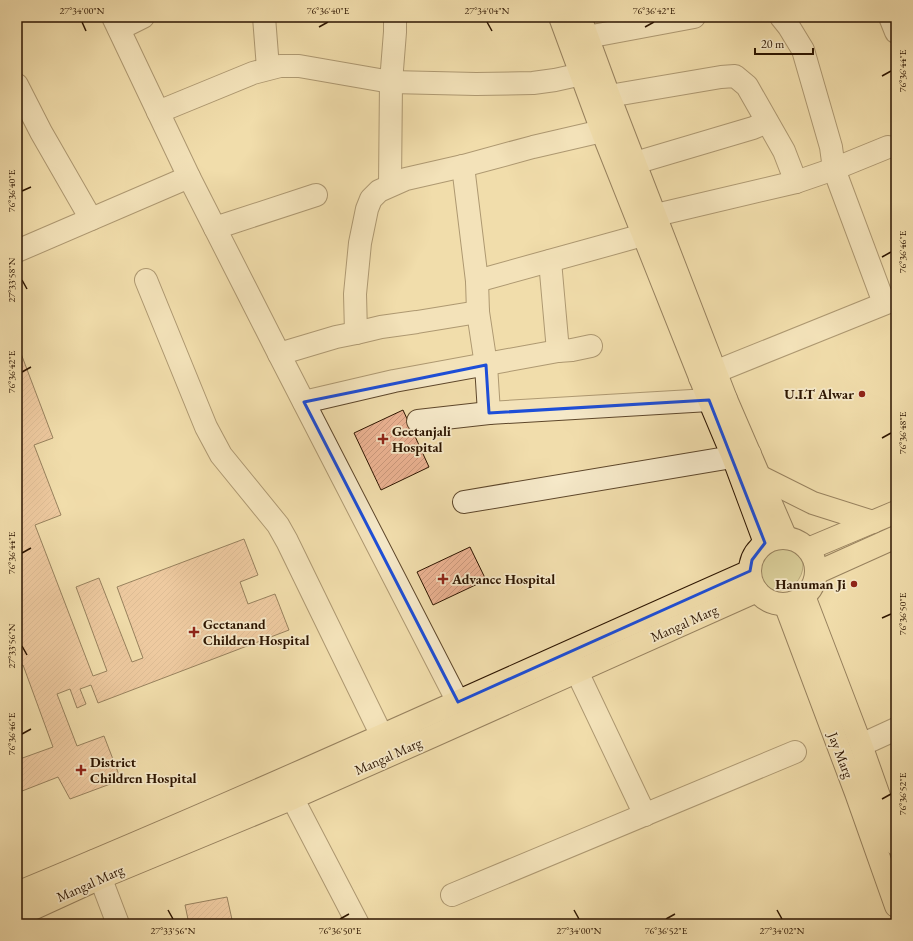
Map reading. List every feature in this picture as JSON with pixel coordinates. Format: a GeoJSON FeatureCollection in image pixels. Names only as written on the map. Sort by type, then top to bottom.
{"type":"FeatureCollection","features":[{"type":"Feature","properties":{"kind":"main road"},"geometry":{"type":"LineString","coordinates":[[560,17],[602,131],[643,235],[708,375],[741,456],[765,543]]}},
{"type":"Feature","properties":{"kind":"main road"},"geometry":{"type":"LineString","coordinates":[[580,17],[609,96],[656,215],[708,375]]}},
{"type":"Feature","properties":{"kind":"main road"},"geometry":{"type":"LineString","coordinates":[[741,456],[759,476],[786,538]]}},
{"type":"Feature","properties":{"kind":"main road"},"geometry":{"type":"LineString","coordinates":[[759,476],[813,503],[873,522]]}},
{"type":"Feature","properties":{"kind":"main road"},"geometry":{"type":"LineString","coordinates":[[808,549],[896,512]]}},
{"type":"Feature","properties":{"kind":"main road"},"geometry":{"type":"LineString","coordinates":[[816,573],[896,537]]}},
{"type":"Feature","properties":{"kind":"main road"},"geometry":{"type":"LineString","coordinates":[[775,538],[786,538],[802,543],[814,558],[816,573],[811,588],[794,600],[774,602],[764,598],[754,581],[752,560],[757,551],[765,543],[775,538]]}},
{"type":"Feature","properties":{"kind":"main road","name":"Mangal Marg"},"geometry":{"type":"LineString","coordinates":[[17,916],[97,870],[282,779],[382,736],[568,652],[754,581]]}},
{"type":"Feature","properties":{"kind":"main road","name":"Mangal Marg"},"geometry":{"type":"LineString","coordinates":[[17,893],[97,870],[293,798],[577,672],[754,581]]}},
{"type":"Feature","properties":{"kind":"main road","name":"Jay Marg"},"geometry":{"type":"LineString","coordinates":[[794,600],[861,745],[896,844]]}},
{"type":"Feature","properties":{"kind":"main road","name":"Jay Marg"},"geometry":{"type":"LineString","coordinates":[[794,600],[856,793],[896,906]]}},
{"type":"Feature","properties":{"kind":"street"},"geometry":{"type":"LineString","coordinates":[[143,17],[116,23],[189,177],[458,702]]}},
{"type":"Feature","properties":{"kind":"street"},"geometry":{"type":"LineString","coordinates":[[264,17],[268,68]]}},
{"type":"Feature","properties":{"kind":"street"},"geometry":{"type":"LineString","coordinates":[[390,186],[391,82],[395,17]]}},
{"type":"Feature","properties":{"kind":"street"},"geometry":{"type":"LineString","coordinates":[[587,37],[694,17]]}},
{"type":"Feature","properties":{"kind":"street"},"geometry":{"type":"LineString","coordinates":[[708,375],[890,301],[834,169],[831,147],[803,50],[781,17]]}},
{"type":"Feature","properties":{"kind":"street"},"geometry":{"type":"LineString","coordinates":[[890,17],[896,32]]}},
{"type":"Feature","properties":{"kind":"street"},"geometry":{"type":"LineString","coordinates":[[158,112],[240,78],[268,68],[280,66],[299,66],[391,82],[476,84],[533,83],[582,74]]}},
{"type":"Feature","properties":{"kind":"street"},"geometry":{"type":"LineString","coordinates":[[609,96],[721,77],[736,76],[747,86],[784,151],[796,182]]}},
{"type":"Feature","properties":{"kind":"street"},"geometry":{"type":"LineString","coordinates":[[17,85],[41,132],[91,219]]}},
{"type":"Feature","properties":{"kind":"street"},"geometry":{"type":"LineString","coordinates":[[636,163],[753,128],[767,122]]}},
{"type":"Feature","properties":{"kind":"street"},"geometry":{"type":"LineString","coordinates":[[356,332],[356,287],[360,243],[364,220],[371,199],[379,191],[406,179],[602,131]]}},
{"type":"Feature","properties":{"kind":"street"},"geometry":{"type":"LineString","coordinates":[[656,215],[796,182],[834,169],[888,147]]}},
{"type":"Feature","properties":{"kind":"street"},"geometry":{"type":"LineString","coordinates":[[463,166],[478,312],[486,365],[489,413]]}},
{"type":"Feature","properties":{"kind":"street"},"geometry":{"type":"LineString","coordinates":[[17,251],[189,177]]}},
{"type":"Feature","properties":{"kind":"street"},"geometry":{"type":"LineString","coordinates":[[215,228],[316,195]]}},
{"type":"Feature","properties":{"kind":"street"},"geometry":{"type":"LineString","coordinates":[[476,281],[643,235]]}},
{"type":"Feature","properties":{"kind":"street"},"geometry":{"type":"LineString","coordinates":[[550,261],[558,351]]}},
{"type":"Feature","properties":{"kind":"street"},"geometry":{"type":"LineString","coordinates":[[146,280],[213,441],[221,455],[278,524],[382,736]]}},
{"type":"Feature","properties":{"kind":"street"},"geometry":{"type":"LineString","coordinates":[[279,354],[356,332],[478,312]]}},
{"type":"Feature","properties":{"kind":"street"},"geometry":{"type":"LineString","coordinates":[[304,402],[394,381],[591,346]]}},
{"type":"Feature","properties":{"kind":"street"},"geometry":{"type":"LineString","coordinates":[[418,421],[489,413],[718,400]]}},
{"type":"Feature","properties":{"kind":"street"},"geometry":{"type":"LineString","coordinates":[[464,502],[741,456]]}},
{"type":"Feature","properties":{"kind":"street"},"geometry":{"type":"LineString","coordinates":[[568,652],[645,815]]}},
{"type":"Feature","properties":{"kind":"street"},"geometry":{"type":"LineString","coordinates":[[861,745],[896,729]]}},
{"type":"Feature","properties":{"kind":"street"},"geometry":{"type":"LineString","coordinates":[[452,895],[795,752]]}},
{"type":"Feature","properties":{"kind":"street"},"geometry":{"type":"LineString","coordinates":[[282,779],[358,924]]}},
{"type":"Feature","properties":{"kind":"street"},"geometry":{"type":"LineString","coordinates":[[97,870],[118,924]]}},
{"type":"Feature","properties":{"kind":"highlighted area"},"geometry":{"type":"Polygon","coordinates":[[[486,365],[489,413],[709,400],[765,543],[752,560],[750,571],[458,702],[304,402],[486,365]]]}},
{"type":"Feature","properties":{"kind":"shaded area"},"geometry":{"type":"Polygon","coordinates":[[[777,539],[791,543],[799,551],[803,565],[799,579],[791,587],[777,591],[763,587],[755,579],[751,565],[755,551],[763,543],[777,539]]]}},
{"type":"Feature","properties":{"kind":"building"},"geometry":{"type":"Polygon","coordinates":[[[17,343],[53,438],[34,445],[61,515],[35,525],[93,676],[107,671],[76,587],[99,578],[132,662],[143,658],[117,587],[244,539],[258,575],[240,582],[248,604],[275,594],[289,630],[98,703],[91,685],[80,689],[86,704],[77,708],[70,689],[57,694],[77,746],[104,736],[121,780],[70,799],[58,777],[17,793],[17,760],[53,747],[23,665],[17,667],[17,343]]]}},
{"type":"Feature","properties":{"kind":"building"},"geometry":{"type":"Polygon","coordinates":[[[403,410],[429,467],[381,490],[354,433],[403,410]]]}},
{"type":"Feature","properties":{"kind":"building"},"geometry":{"type":"Polygon","coordinates":[[[470,547],[486,580],[433,605],[417,572],[470,547]]]}},
{"type":"Feature","properties":{"kind":"building"},"geometry":{"type":"Polygon","coordinates":[[[227,897],[233,924],[189,924],[185,905],[227,897]]]}},
{"type":"Feature","properties":{"kind":"place","name":"U.I.T Alwar"},"geometry":{"type":"Point","coordinates":[862,394]}},
{"type":"Feature","properties":{"kind":"place","name":"Geetanjali Hospital"},"geometry":{"type":"Point","coordinates":[383,439]}},
{"type":"Feature","properties":{"kind":"place","name":"Advance Hospital"},"geometry":{"type":"Point","coordinates":[443,579]}},
{"type":"Feature","properties":{"kind":"place","name":"Hanuman Ji"},"geometry":{"type":"Point","coordinates":[854,584]}},
{"type":"Feature","properties":{"kind":"place","name":"Geetanand Children Hospital"},"geometry":{"type":"Point","coordinates":[194,632]}},
{"type":"Feature","properties":{"kind":"place","name":"District Children Hospital"},"geometry":{"type":"Point","coordinates":[81,770]}}]}
